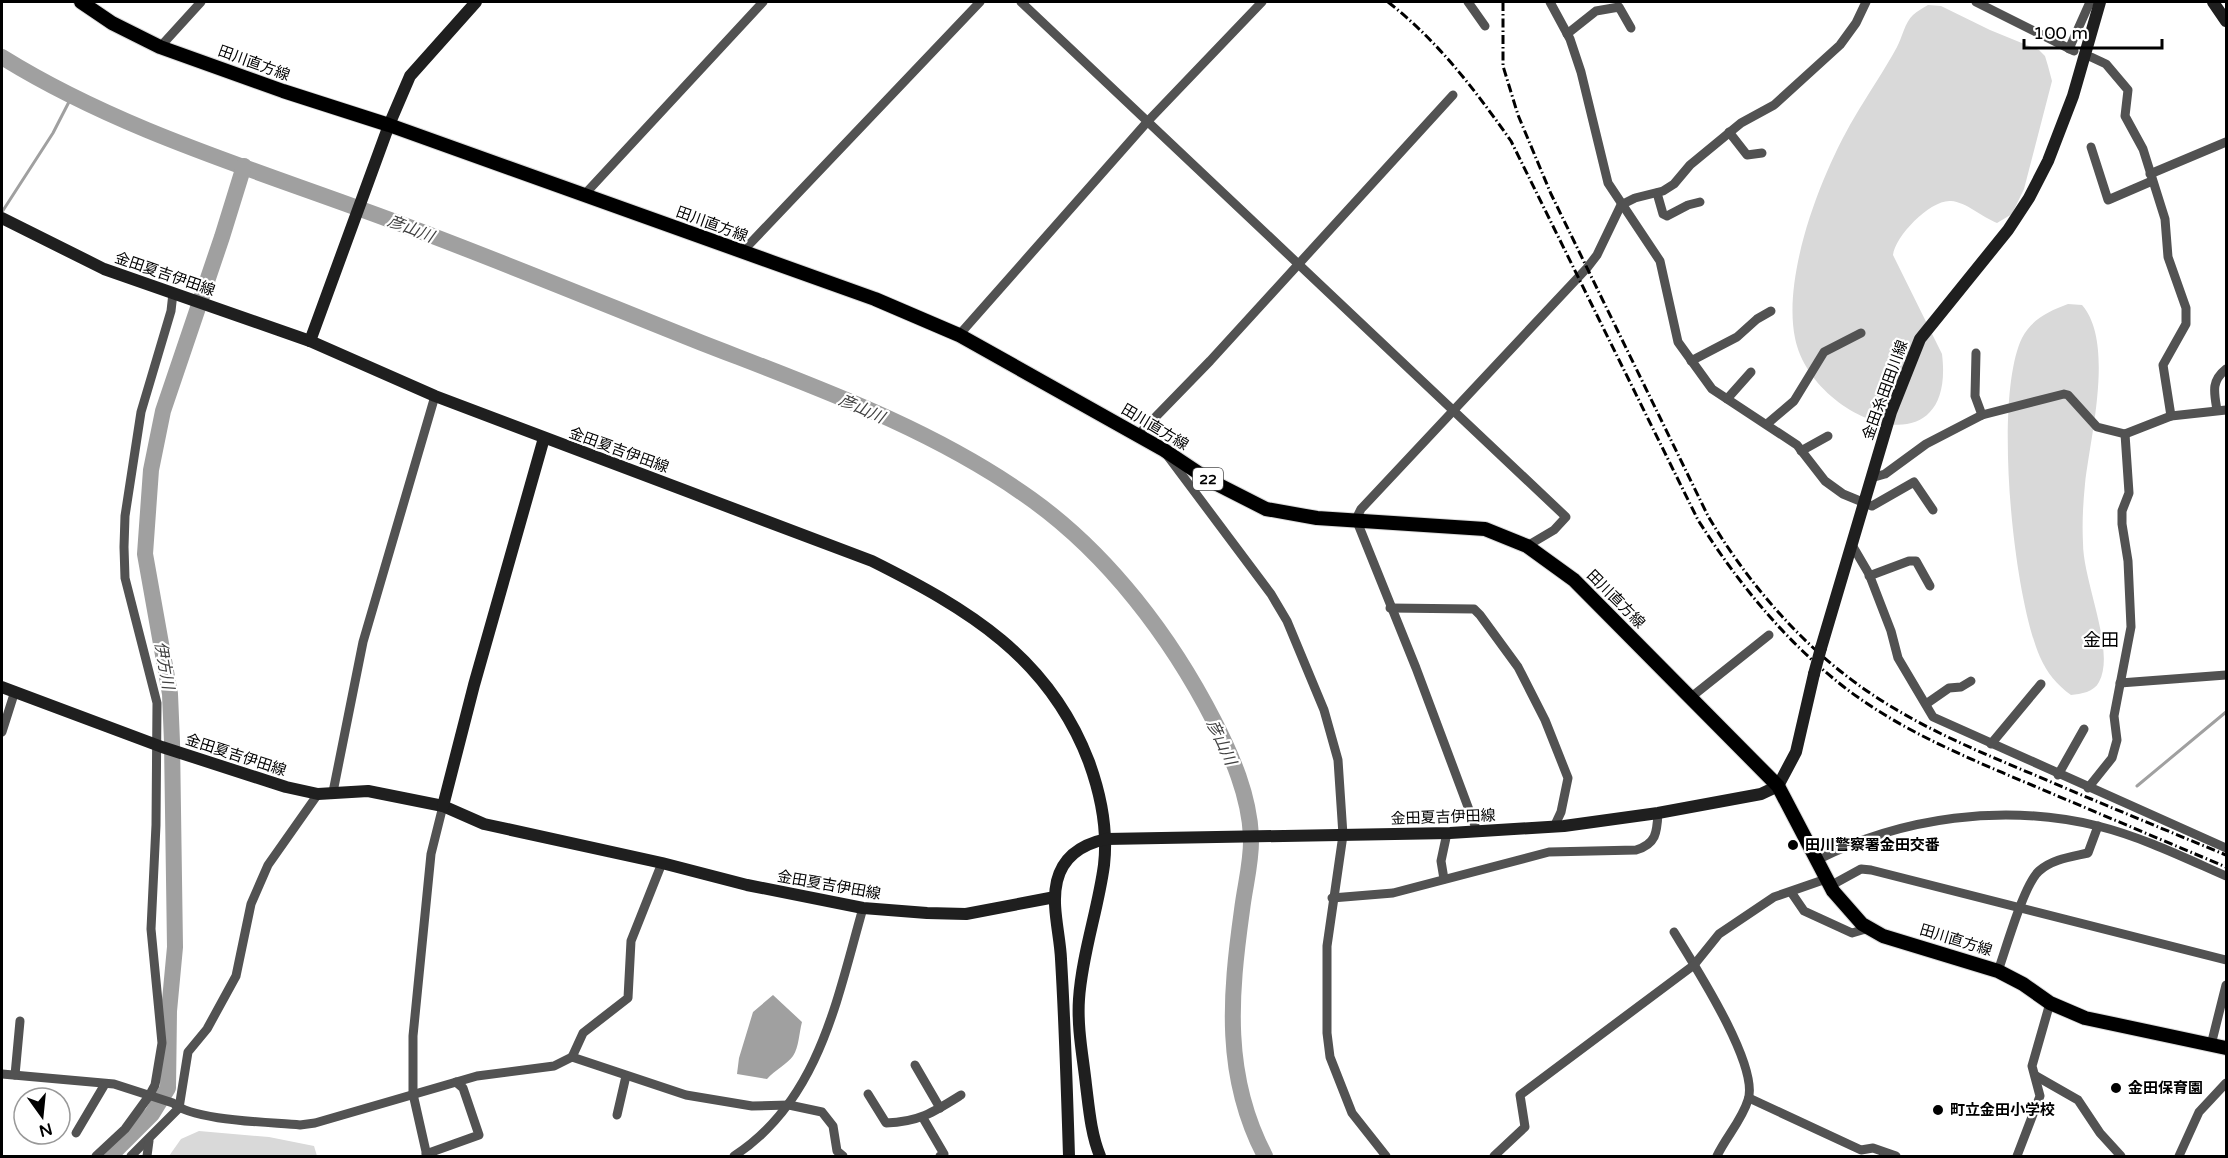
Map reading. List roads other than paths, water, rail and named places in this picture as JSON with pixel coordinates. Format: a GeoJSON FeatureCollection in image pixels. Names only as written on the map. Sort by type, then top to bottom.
{"type":"FeatureCollection","features":[{"type":"Feature","properties":{"kind":"main road","name":"田川直方線"},"geometry":{"type":"LineString","coordinates":[[81,2],[112,23],[160,47],[283,91],[389,125],[875,299],[959,334],[1164,450],[1209,480],[1266,509],[1317,518],[1485,529],[1527,546],[1574,580],[1778,786],[1828,883],[1862,924],[1883,936],[1998,971],[2023,984],[2050,1003],[2085,1018],[2226,1048]]}},
{"type":"Feature","properties":{"kind":"main road"},"geometry":{"type":"LineString","coordinates":[[313,335],[389,125],[410,76],[476,2]]}},
{"type":"Feature","properties":{"kind":"main road","name":"金田糸田田川線"},"geometry":{"type":"LineString","coordinates":[[1778,786],[1796,752],[1821,648],[1871,478],[1891,412],[1920,339],[1978,263],[2008,230],[2029,198],[2048,161],[2073,96],[2100,2]]}},
{"type":"Feature","properties":{"kind":"main road"},"geometry":{"type":"LineString","coordinates":[[2213,2],[2226,21]]}},
{"type":"Feature","properties":{"kind":"main road","name":"金田夏吉伊田線"},"geometry":{"type":"LineString","coordinates":[[2,218],[25,232],[104,269],[222,310],[313,335],[435,396],[872,561],[935,592],[989,628],[1034,668],[1067,713],[1096,780],[1112,839],[1104,866],[1082,977],[1078,1022],[1090,1123],[1100,1156]]}},
{"type":"Feature","properties":{"kind":"main road"},"geometry":{"type":"LineString","coordinates":[[442,806],[544,438]]}},
{"type":"Feature","properties":{"kind":"main road","name":"金田夏吉伊田線"},"geometry":{"type":"LineString","coordinates":[[2,687],[160,746],[286,787],[318,794],[368,791],[442,806],[484,824],[662,863],[747,885],[863,908],[966,914],[1055,897],[1058,879],[1065,863],[1090,843],[1112,839],[1447,833],[1554,827],[1658,813],[1761,794],[1778,786]]}},
{"type":"Feature","properties":{"kind":"main road"},"geometry":{"type":"LineString","coordinates":[[1055,897],[1060,940],[1069,1156]]}},
{"type":"Feature","properties":{"kind":"street"},"geometry":{"type":"LineString","coordinates":[[160,47],[201,2]]}},
{"type":"Feature","properties":{"kind":"street"},"geometry":{"type":"LineString","coordinates":[[584,195],[763,2]]}},
{"type":"Feature","properties":{"kind":"street"},"geometry":{"type":"LineString","coordinates":[[742,252],[980,2]]}},
{"type":"Feature","properties":{"kind":"street"},"geometry":{"type":"LineString","coordinates":[[1021,2],[1566,517],[1554,530],[1527,546]]}},
{"type":"Feature","properties":{"kind":"street"},"geometry":{"type":"LineString","coordinates":[[959,334],[1148,121],[1262,2]]}},
{"type":"Feature","properties":{"kind":"street"},"geometry":{"type":"LineString","coordinates":[[1468,2],[1485,26]]}},
{"type":"Feature","properties":{"kind":"street"},"geometry":{"type":"LineString","coordinates":[[1477,831],[1416,668],[1356,519],[1361,508],[1587,268],[1597,255],[1621,205],[1635,198],[1657,193],[1674,184],[1690,165],[1729,132],[1774,105],[1840,45],[1856,23],[1866,2]]}},
{"type":"Feature","properties":{"kind":"street"},"geometry":{"type":"LineString","coordinates":[[1976,2],[2072,50],[2078,22],[2090,2]]}},
{"type":"Feature","properties":{"kind":"street"},"geometry":{"type":"LineString","coordinates":[[1555,4],[1596,125],[1608,183],[1660,261],[1678,342],[1706,382],[1727,399],[1767,424],[1801,451],[1825,482],[1864,504],[1872,506],[1914,482],[1933,510]]}},
{"type":"Feature","properties":{"kind":"street"},"geometry":{"type":"LineString","coordinates":[[1567,34],[1596,11],[1619,7],[1631,28]]}},
{"type":"Feature","properties":{"kind":"street"},"geometry":{"type":"LineString","coordinates":[[2091,57],[2106,64],[2128,90],[2124,116],[2143,149],[2164,219],[2168,257],[2186,308],[2186,324],[2163,365],[2171,416]]}},
{"type":"Feature","properties":{"kind":"street"},"geometry":{"type":"LineString","coordinates":[[1138,435],[1210,361],[1454,94]]}},
{"type":"Feature","properties":{"kind":"street"},"geometry":{"type":"LineString","coordinates":[[1729,132],[1747,155],[1762,153]]}},
{"type":"Feature","properties":{"kind":"street"},"geometry":{"type":"LineString","coordinates":[[2091,147],[2108,200],[2226,142]]}},
{"type":"Feature","properties":{"kind":"street"},"geometry":{"type":"LineString","coordinates":[[1657,193],[1663,214],[1667,216],[1688,205],[1700,202]]}},
{"type":"Feature","properties":{"kind":"street"},"geometry":{"type":"LineString","coordinates":[[96,1156],[125,1129],[151,1097],[162,1043],[151,929],[160,746],[157,703],[125,578],[124,547],[125,516],[141,412],[176,294]]}},
{"type":"Feature","properties":{"kind":"street"},"geometry":{"type":"LineString","coordinates":[[1691,361],[1737,337],[1757,319],[1771,311]]}},
{"type":"Feature","properties":{"kind":"street"},"geometry":{"type":"LineString","coordinates":[[1767,424],[1794,401],[1824,352],[1861,333]]}},
{"type":"Feature","properties":{"kind":"street"},"geometry":{"type":"LineString","coordinates":[[1976,352],[1975,396],[1982,415]]}},
{"type":"Feature","properties":{"kind":"street"},"geometry":{"type":"LineString","coordinates":[[1871,478],[1885,474],[1926,444],[1982,415],[2064,394],[2068,395],[2097,427],[2125,434],[2171,416],[2222,410],[2213,386],[2217,375],[2226,369]]}},
{"type":"Feature","properties":{"kind":"street"},"geometry":{"type":"LineString","coordinates":[[1727,399],[1751,372]]}},
{"type":"Feature","properties":{"kind":"street"},"geometry":{"type":"LineString","coordinates":[[333,792],[363,642],[435,396]]}},
{"type":"Feature","properties":{"kind":"street"},"geometry":{"type":"LineString","coordinates":[[2088,788],[2112,758],[2117,740],[2114,716],[2131,627],[2128,561],[2122,524],[2122,511],[2128,493],[2125,434]]}},
{"type":"Feature","properties":{"kind":"street"},"geometry":{"type":"LineString","coordinates":[[1801,451],[1828,436]]}},
{"type":"Feature","properties":{"kind":"street"},"geometry":{"type":"LineString","coordinates":[[1164,450],[1179,474],[1234,542],[1287,621],[1313,680],[1338,760],[1338,835],[1326,946],[1327,1032],[1330,1058],[1352,1113],[1386,1156]]}},
{"type":"Feature","properties":{"kind":"street"},"geometry":{"type":"LineString","coordinates":[[1852,545],[1869,576],[1891,631],[1898,658],[1934,717],[2058,775],[2226,848]]}},
{"type":"Feature","properties":{"kind":"street"},"geometry":{"type":"LineString","coordinates":[[1869,576],[1909,561],[1916,561],[1930,586]]}},
{"type":"Feature","properties":{"kind":"street"},"geometry":{"type":"LineString","coordinates":[[1390,608],[1474,609],[1480,615],[1518,667],[1545,720],[1568,778],[1554,827]]}},
{"type":"Feature","properties":{"kind":"street"},"geometry":{"type":"LineString","coordinates":[[1690,698],[1769,635]]}},
{"type":"Feature","properties":{"kind":"street"},"geometry":{"type":"LineString","coordinates":[[2120,683],[2226,675]]}},
{"type":"Feature","properties":{"kind":"street"},"geometry":{"type":"LineString","coordinates":[[1926,704],[1949,688],[1961,687],[1971,681]]}},
{"type":"Feature","properties":{"kind":"street"},"geometry":{"type":"LineString","coordinates":[[1991,744],[2041,684]]}},
{"type":"Feature","properties":{"kind":"street"},"geometry":{"type":"LineString","coordinates":[[2,732],[15,691]]}},
{"type":"Feature","properties":{"kind":"street"},"geometry":{"type":"LineString","coordinates":[[2058,775],[2084,729]]}},
{"type":"Feature","properties":{"kind":"street"},"geometry":{"type":"LineString","coordinates":[[131,1156],[149,1141],[176,1105],[188,1052],[207,1029],[236,976],[251,904],[268,865],[318,794]]}},
{"type":"Feature","properties":{"kind":"street"},"geometry":{"type":"LineString","coordinates":[[442,806],[431,854],[422,922],[413,1036],[413,1094],[427,1155],[478,1135],[463,1088],[456,1082]]}},
{"type":"Feature","properties":{"kind":"street"},"geometry":{"type":"LineString","coordinates":[[1332,898],[1393,893],[1549,852],[1636,850],[1649,846],[1655,839],[1658,813]]}},
{"type":"Feature","properties":{"kind":"street"},"geometry":{"type":"LineString","coordinates":[[1817,860],[1869,836],[1943,820],[2033,816],[2098,826],[2226,876]]}},
{"type":"Feature","properties":{"kind":"street"},"geometry":{"type":"LineString","coordinates":[[1998,971],[2028,888],[2038,872],[2053,862],[2088,853],[2098,826]]}},
{"type":"Feature","properties":{"kind":"street"},"geometry":{"type":"LineString","coordinates":[[1444,879],[1441,861],[1447,833]]}},
{"type":"Feature","properties":{"kind":"street"},"geometry":{"type":"LineString","coordinates":[[2,1074],[105,1084],[176,1105],[198,1115],[308,1124],[477,1076],[554,1066],[572,1057],[583,1033],[628,998],[631,941],[662,863]]}},
{"type":"Feature","properties":{"kind":"street"},"geometry":{"type":"LineString","coordinates":[[1494,1156],[1525,1127],[1520,1095],[1694,965],[1719,934],[1774,897],[1828,883],[1860,869],[1872,870],[2226,960]]}},
{"type":"Feature","properties":{"kind":"street"},"geometry":{"type":"LineString","coordinates":[[1791,892],[1803,911],[1852,933],[1869,927]]}},
{"type":"Feature","properties":{"kind":"street"},"geometry":{"type":"LineString","coordinates":[[734,1156],[774,1124],[815,1064],[825,1038],[863,908]]}},
{"type":"Feature","properties":{"kind":"street"},"geometry":{"type":"LineString","coordinates":[[1674,932],[1735,1039],[1745,1066],[1749,1098],[1717,1156]]}},
{"type":"Feature","properties":{"kind":"street"},"geometry":{"type":"LineString","coordinates":[[2211,1045],[2226,985]]}},
{"type":"Feature","properties":{"kind":"street"},"geometry":{"type":"LineString","coordinates":[[2017,1156],[2040,1096],[2032,1066],[2050,1003]]}},
{"type":"Feature","properties":{"kind":"street"},"geometry":{"type":"LineString","coordinates":[[15,1075],[20,1021]]}},
{"type":"Feature","properties":{"kind":"street"},"geometry":{"type":"LineString","coordinates":[[572,1057],[590,1061],[626,1076],[686,1095],[752,1106],[789,1105],[822,1112],[829,1118],[837,1150],[843,1156]]}},
{"type":"Feature","properties":{"kind":"street"},"geometry":{"type":"LineString","coordinates":[[915,1065],[939,1108]]}},
{"type":"Feature","properties":{"kind":"street"},"geometry":{"type":"LineString","coordinates":[[617,1115],[626,1076]]}},
{"type":"Feature","properties":{"kind":"street"},"geometry":{"type":"LineString","coordinates":[[2036,1076],[2078,1100],[2100,1133],[2121,1156]]}},
{"type":"Feature","properties":{"kind":"street"},"geometry":{"type":"LineString","coordinates":[[2178,1156],[2199,1112],[2226,1083]]}},
{"type":"Feature","properties":{"kind":"street"},"geometry":{"type":"LineString","coordinates":[[76,1133],[105,1084]]}},
{"type":"Feature","properties":{"kind":"street"},"geometry":{"type":"LineString","coordinates":[[868,1094],[886,1123],[909,1123],[923,1118],[961,1095]]}},
{"type":"Feature","properties":{"kind":"street"},"geometry":{"type":"LineString","coordinates":[[1749,1098],[1861,1150],[1873,1148],[1896,1156]]}},
{"type":"Feature","properties":{"kind":"street"},"geometry":{"type":"LineString","coordinates":[[923,1118],[944,1154],[940,1156]]}},
{"type":"Feature","properties":{"kind":"street"},"geometry":{"type":"LineString","coordinates":[[147,1156],[149,1141]]}},
{"type":"Feature","properties":{"kind":"waterway","name":"彦山川"},"geometry":{"type":"LineString","coordinates":[[2,57],[44,82],[133,124],[533,275],[872,411],[954,451],[1031,499],[1059,521],[1111,571],[1158,628],[1197,690],[1221,734],[1243,791],[1250,821],[1251,845],[1235,973],[1233,1035],[1242,1096],[1251,1126],[1265,1156]]}},
{"type":"Feature","properties":{"kind":"waterway"},"geometry":{"type":"LineString","coordinates":[[2,212],[53,133],[72,96]]}},
{"type":"Feature","properties":{"kind":"waterway","name":"伊方川"},"geometry":{"type":"LineString","coordinates":[[110,1156],[152,1114],[168,1088],[169,1011],[175,947],[172,742],[170,694],[145,554],[151,470],[163,411],[244,166]]}},
{"type":"Feature","properties":{"kind":"waterway"},"geometry":{"type":"LineString","coordinates":[[2137,786],[2226,712]]}},
{"type":"Feature","properties":{"kind":"railway"},"geometry":{"type":"LineString","coordinates":[[1388,2],[1423,33],[1455,67],[1511,141],[1698,520],[1729,566],[1782,631],[1844,687],[1888,717],[1912,730],[1984,765],[2226,867]]}},
{"type":"Feature","properties":{"kind":"railway"},"geometry":{"type":"LineString","coordinates":[[1503,2],[1503,66],[1518,115],[1551,194],[1708,516],[1752,581],[1786,621],[1824,658],[1866,690],[1913,719],[1987,755],[2226,855]]}},
{"type":"Feature","properties":{"kind":"place","name":"田川警察署金田交番"},"geometry":{"type":"Point","coordinates":[1793,845]}},
{"type":"Feature","properties":{"kind":"place","name":"金田保育園"},"geometry":{"type":"Point","coordinates":[2116,1088]}},
{"type":"Feature","properties":{"kind":"place","name":"町立金田小学校"},"geometry":{"type":"Point","coordinates":[1938,1110]}},
{"type":"Feature","properties":{"kind":"district","name":"金田"},"geometry":{"type":"Point","coordinates":[2101,640]}}]}
